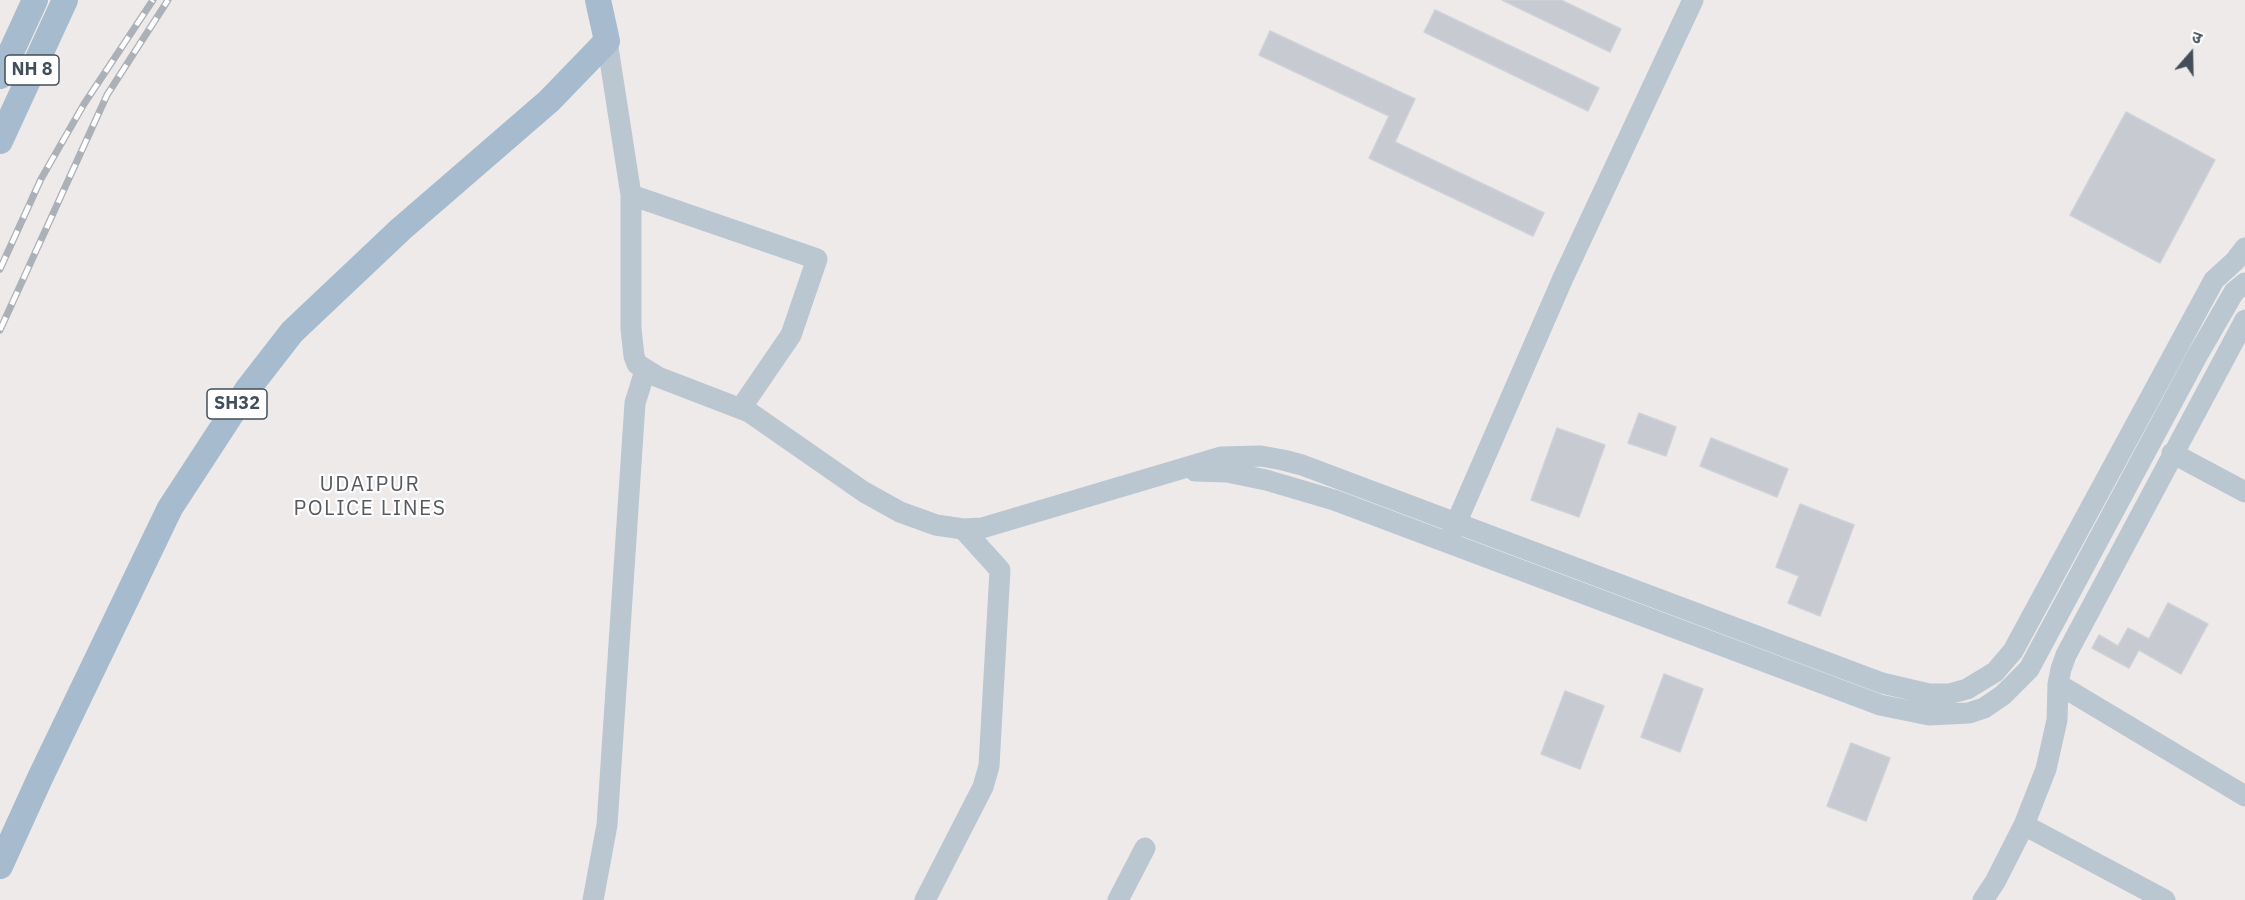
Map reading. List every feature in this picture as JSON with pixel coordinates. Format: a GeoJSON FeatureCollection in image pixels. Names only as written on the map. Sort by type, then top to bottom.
{"type":"FeatureCollection","features":[{"type":"Feature","properties":{"kind":"main road","name":"NH 8"},"geometry":{"type":"LineString","coordinates":[[0,76],[35,0]]}},
{"type":"Feature","properties":{"kind":"main road","name":"NH 8"},"geometry":{"type":"LineString","coordinates":[[0,141],[64,0]]}},
{"type":"Feature","properties":{"kind":"main road"},"geometry":{"type":"LineString","coordinates":[[598,0],[608,41]]}},
{"type":"Feature","properties":{"kind":"main road","name":"SH32"},"geometry":{"type":"LineString","coordinates":[[0,866],[171,508],[247,390],[292,332],[401,229],[549,101],[608,41]]}},
{"type":"Feature","properties":{"kind":"street"},"geometry":{"type":"LineString","coordinates":[[1448,543],[1563,278],[1693,0]]}},
{"type":"Feature","properties":{"kind":"street"},"geometry":{"type":"LineString","coordinates":[[608,41],[631,195],[631,329],[637,364],[645,371],[741,408],[757,417],[884,504],[936,525],[963,529],[982,528],[1221,458],[1239,455],[1283,460],[1882,683],[1929,694],[1949,694],[1967,689],[1995,672],[2020,639],[2214,280],[2242,259]]}},
{"type":"Feature","properties":{"kind":"street"},"geometry":{"type":"LineString","coordinates":[[631,195],[817,259],[791,335],[741,408]]}},
{"type":"Feature","properties":{"kind":"street"},"geometry":{"type":"LineString","coordinates":[[1174,472],[1208,470],[1266,480],[1334,500],[1880,705],[1929,716],[1970,713],[1984,708],[2003,695],[2029,669],[2197,356],[2241,291],[2214,280]]}},
{"type":"Feature","properties":{"kind":"street"},"geometry":{"type":"LineString","coordinates":[[1983,900],[1995,882],[2024,825],[2046,769],[2057,720],[2058,684],[2066,655],[2245,320]]}},
{"type":"Feature","properties":{"kind":"street"},"geometry":{"type":"LineString","coordinates":[[593,900],[607,825],[635,403],[645,371]]}},
{"type":"Feature","properties":{"kind":"street"},"geometry":{"type":"LineString","coordinates":[[2172,453],[2245,492]]}},
{"type":"Feature","properties":{"kind":"street"},"geometry":{"type":"LineString","coordinates":[[925,900],[983,787],[989,766],[1000,570],[963,529]]}},
{"type":"Feature","properties":{"kind":"street"},"geometry":{"type":"LineString","coordinates":[[2058,684],[2245,796]]}},
{"type":"Feature","properties":{"kind":"street"},"geometry":{"type":"LineString","coordinates":[[2024,825],[2165,900]]}},
{"type":"Feature","properties":{"kind":"street"},"geometry":{"type":"LineString","coordinates":[[1118,900],[1145,848]]}},
{"type":"Feature","properties":{"kind":"building"},"geometry":{"type":"Polygon","coordinates":[[[1502,0],[1561,0],[1621,29],[1610,52],[1502,0]]]}},
{"type":"Feature","properties":{"kind":"building"},"geometry":{"type":"Polygon","coordinates":[[[1435,10],[1599,88],[1588,111],[1424,32],[1435,10]]]}},
{"type":"Feature","properties":{"kind":"building"},"geometry":{"type":"Polygon","coordinates":[[[1270,31],[1415,99],[1395,142],[1544,213],[1533,236],[1369,158],[1389,116],[1259,55],[1270,31]]]}},
{"type":"Feature","properties":{"kind":"building"},"geometry":{"type":"Polygon","coordinates":[[[2126,112],[2215,160],[2160,263],[2070,215],[2126,112]]]}},
{"type":"Feature","properties":{"kind":"building"},"geometry":{"type":"Polygon","coordinates":[[[1639,413],[1676,427],[1666,456],[1628,443],[1639,413]]]}},
{"type":"Feature","properties":{"kind":"building"},"geometry":{"type":"Polygon","coordinates":[[[1557,428],[1605,445],[1579,517],[1531,500],[1557,428]]]}},
{"type":"Feature","properties":{"kind":"building"},"geometry":{"type":"Polygon","coordinates":[[[1711,438],[1788,469],[1777,497],[1700,466],[1711,438]]]}},
{"type":"Feature","properties":{"kind":"building"},"geometry":{"type":"Polygon","coordinates":[[[1800,504],[1854,525],[1820,616],[1788,603],[1799,576],[1776,567],[1800,504]]]}},
{"type":"Feature","properties":{"kind":"building"},"geometry":{"type":"Polygon","coordinates":[[[2168,603],[2208,624],[2181,674],[2139,650],[2129,668],[2092,648],[2099,635],[2118,646],[2128,628],[2149,639],[2168,603]]]}},
{"type":"Feature","properties":{"kind":"building"},"geometry":{"type":"Polygon","coordinates":[[[1664,674],[1703,689],[1680,752],[1641,737],[1664,674]]]}},
{"type":"Feature","properties":{"kind":"building"},"geometry":{"type":"Polygon","coordinates":[[[1565,691],[1604,706],[1580,769],[1541,754],[1565,691]]]}},
{"type":"Feature","properties":{"kind":"building"},"geometry":{"type":"Polygon","coordinates":[[[1851,743],[1890,758],[1866,821],[1827,806],[1851,743]]]}},
{"type":"Feature","properties":{"kind":"railway"},"geometry":{"type":"LineString","coordinates":[[0,269],[41,179],[84,104],[153,0]]}},
{"type":"Feature","properties":{"kind":"railway"},"geometry":{"type":"LineString","coordinates":[[0,330],[107,95],[168,0]]}},
{"type":"Feature","properties":{"kind":"district","name":"UDAIPUR POLICE LINES"},"geometry":{"type":"Point","coordinates":[370,497]}}]}
